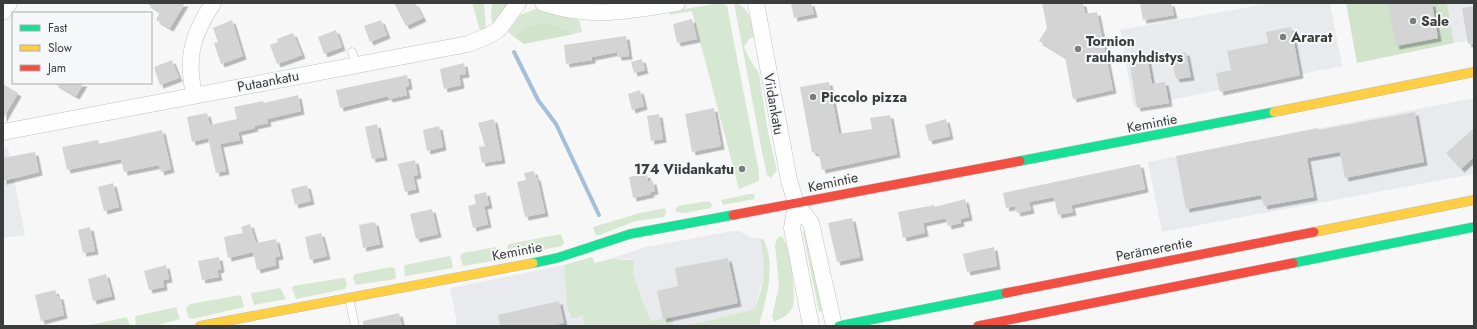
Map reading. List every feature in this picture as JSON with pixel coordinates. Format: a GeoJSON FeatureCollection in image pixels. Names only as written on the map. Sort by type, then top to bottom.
{"type":"FeatureCollection","features":[{"type":"Feature","properties":{"kind":"main road","name":"Kemintie"},"geometry":{"type":"LineString","coordinates":[[206,325],[557,258],[630,234],[672,225],[796,204],[850,192],[1130,141],[1474,72]]}},
{"type":"Feature","properties":{"kind":"main road","name":"Perämerentie"},"geometry":{"type":"LineString","coordinates":[[839,326],[1474,200]]}},
{"type":"Feature","properties":{"kind":"main road"},"geometry":{"type":"LineString","coordinates":[[978,326],[1474,227]]}},
{"type":"Feature","properties":{"kind":"street"},"geometry":{"type":"LineString","coordinates":[[3,12],[8,3]]}},
{"type":"Feature","properties":{"kind":"street"},"geometry":{"type":"LineString","coordinates":[[194,95],[189,59],[193,44],[204,17],[213,3]]}},
{"type":"Feature","properties":{"kind":"street","name":"Putaankatu"},"geometry":{"type":"LineString","coordinates":[[3,132],[194,95],[354,58],[468,44],[500,29],[518,3]]}},
{"type":"Feature","properties":{"kind":"street"},"geometry":{"type":"LineString","coordinates":[[543,3],[579,12],[604,14],[629,12],[667,4]]}},
{"type":"Feature","properties":{"kind":"street","name":"Viidankatu"},"geometry":{"type":"LineString","coordinates":[[756,3],[788,180],[796,204],[811,223],[834,326]]}},
{"type":"Feature","properties":{"kind":"street","name":"Viidankatu"},"geometry":{"type":"LineString","coordinates":[[796,204],[792,228],[811,326]]}},
{"type":"Feature","properties":{"kind":"lane"},"geometry":{"type":"LineString","coordinates":[[349,298],[355,326]]}},
{"type":"Feature","properties":{"kind":"lane"},"geometry":{"type":"LineString","coordinates":[[260,315],[262,326]]}},
{"type":"Feature","properties":{"kind":"shaded area"},"geometry":{"type":"Polygon","coordinates":[[[1272,3],[1330,3],[1342,66],[1134,107],[1120,30],[1272,3]]]}},
{"type":"Feature","properties":{"kind":"shaded area"},"geometry":{"type":"Polygon","coordinates":[[[1447,3],[1474,3],[1474,40],[1454,43],[1447,3]]]}},
{"type":"Feature","properties":{"kind":"shaded area"},"geometry":{"type":"Polygon","coordinates":[[[1474,98],[1474,174],[1162,232],[1148,162],[1474,98]]]}},
{"type":"Feature","properties":{"kind":"shaded area"},"geometry":{"type":"Polygon","coordinates":[[[8,147],[25,235],[3,238],[3,148],[8,147]]]}},
{"type":"Feature","properties":{"kind":"shaded area"},"geometry":{"type":"Polygon","coordinates":[[[739,231],[750,237],[762,239],[760,241],[765,265],[755,307],[751,310],[686,326],[653,326],[636,284],[633,272],[635,266],[631,259],[610,259],[646,247],[739,231]]]}},
{"type":"Feature","properties":{"kind":"shaded area"},"geometry":{"type":"Polygon","coordinates":[[[564,265],[569,316],[576,318],[582,315],[584,326],[456,326],[456,318],[450,288],[564,265]]]}},
{"type":"Feature","properties":{"kind":"green space"},"geometry":{"type":"Polygon","coordinates":[[[472,3],[484,3],[486,31],[481,34],[472,3]]]}},
{"type":"Feature","properties":{"kind":"green space"},"geometry":{"type":"Polygon","coordinates":[[[492,3],[508,3],[493,24],[491,17],[492,3]]]}},
{"type":"Feature","properties":{"kind":"green space"},"geometry":{"type":"Polygon","coordinates":[[[721,3],[727,6],[759,172],[759,181],[739,189],[692,11],[669,15],[672,11],[721,3]]]}},
{"type":"Feature","properties":{"kind":"green space"},"geometry":{"type":"Polygon","coordinates":[[[734,3],[744,8],[747,12],[752,27],[754,37],[749,39],[744,47],[759,73],[768,132],[777,170],[771,178],[767,175],[762,152],[734,3]]]}},
{"type":"Feature","properties":{"kind":"green space"},"geometry":{"type":"Polygon","coordinates":[[[1346,3],[1447,3],[1454,43],[1357,63],[1346,3]]]}},
{"type":"Feature","properties":{"kind":"green space"},"geometry":{"type":"Polygon","coordinates":[[[538,8],[556,15],[576,18],[580,22],[582,32],[574,34],[555,25],[522,29],[514,37],[508,32],[520,15],[538,8]]]}},
{"type":"Feature","properties":{"kind":"green space"},"geometry":{"type":"Polygon","coordinates":[[[540,23],[555,25],[574,34],[524,44],[514,37],[522,29],[540,23]]]}},
{"type":"Feature","properties":{"kind":"green space"},"geometry":{"type":"Polygon","coordinates":[[[754,194],[755,199],[723,205],[721,200],[754,194]]]}},
{"type":"Feature","properties":{"kind":"green space"},"geometry":{"type":"Polygon","coordinates":[[[708,201],[712,204],[711,208],[685,213],[676,212],[675,210],[678,206],[708,201]]]}},
{"type":"Feature","properties":{"kind":"green space"},"geometry":{"type":"Polygon","coordinates":[[[665,208],[666,212],[664,217],[636,221],[597,236],[595,234],[593,227],[640,213],[665,208]]]}},
{"type":"Feature","properties":{"kind":"green space"},"geometry":{"type":"Polygon","coordinates":[[[805,230],[824,310],[819,312],[803,232],[805,230]]]}},
{"type":"Feature","properties":{"kind":"green space"},"geometry":{"type":"Polygon","coordinates":[[[561,234],[564,243],[562,246],[511,256],[507,246],[509,244],[561,234]]]}},
{"type":"Feature","properties":{"kind":"green space"},"geometry":{"type":"Polygon","coordinates":[[[781,236],[784,240],[790,258],[794,300],[790,312],[774,322],[772,316],[779,286],[775,245],[777,239],[781,236]]]}},
{"type":"Feature","properties":{"kind":"green space"},"geometry":{"type":"Polygon","coordinates":[[[763,238],[767,249],[770,271],[767,293],[759,326],[686,326],[751,310],[755,307],[761,290],[764,274],[760,240],[763,238]]]}},
{"type":"Feature","properties":{"kind":"green space"},"geometry":{"type":"Polygon","coordinates":[[[496,247],[501,257],[499,260],[463,266],[460,256],[463,253],[496,247]]]}},
{"type":"Feature","properties":{"kind":"green space"},"geometry":{"type":"Polygon","coordinates":[[[449,256],[451,257],[453,268],[405,276],[405,265],[449,256]]]}},
{"type":"Feature","properties":{"kind":"green space"},"geometry":{"type":"Polygon","coordinates":[[[592,257],[595,263],[610,259],[633,260],[636,282],[651,321],[671,317],[674,326],[584,326],[582,315],[576,318],[571,318],[567,306],[564,265],[592,257]]]}},
{"type":"Feature","properties":{"kind":"green space"},"geometry":{"type":"Polygon","coordinates":[[[391,267],[395,268],[396,279],[356,285],[353,277],[355,274],[391,267]]]}},
{"type":"Feature","properties":{"kind":"green space"},"geometry":{"type":"Polygon","coordinates":[[[345,278],[347,285],[345,289],[296,299],[292,288],[293,286],[345,278]]]}},
{"type":"Feature","properties":{"kind":"green space"},"geometry":{"type":"Polygon","coordinates":[[[280,288],[286,299],[254,305],[251,295],[252,293],[280,288]]]}},
{"type":"Feature","properties":{"kind":"green space"},"geometry":{"type":"Polygon","coordinates":[[[241,295],[244,307],[192,319],[188,317],[186,308],[190,304],[241,295]]]}},
{"type":"Feature","properties":{"kind":"green space"},"geometry":{"type":"Polygon","coordinates":[[[176,307],[180,319],[155,326],[136,326],[136,316],[176,307]]]}},
{"type":"Feature","properties":{"kind":"green space"},"geometry":{"type":"Polygon","coordinates":[[[127,317],[130,326],[86,326],[127,317]]]}},
{"type":"Feature","properties":{"kind":"building"},"geometry":{"type":"Polygon","coordinates":[[[146,3],[185,3],[170,28],[156,20],[160,12],[146,3]]]}},
{"type":"Feature","properties":{"kind":"building"},"geometry":{"type":"Polygon","coordinates":[[[394,3],[415,3],[423,18],[406,26],[394,3]]]}},
{"type":"Feature","properties":{"kind":"building"},"geometry":{"type":"Polygon","coordinates":[[[791,3],[811,3],[814,14],[794,18],[791,3]]]}},
{"type":"Feature","properties":{"kind":"building","name":"Tornion rauhanyhdistys"},"geometry":{"type":"Polygon","coordinates":[[[1042,3],[1083,3],[1085,14],[1097,12],[1113,90],[1073,99],[1065,57],[1039,41],[1047,28],[1042,3]]]}},
{"type":"Feature","properties":{"kind":"building"},"geometry":{"type":"Polygon","coordinates":[[[1140,3],[1171,3],[1174,15],[1143,20],[1140,3]]]}},
{"type":"Feature","properties":{"kind":"building","name":"Sale"},"geometry":{"type":"Polygon","coordinates":[[[1388,3],[1432,3],[1438,38],[1396,46],[1388,3]]]}},
{"type":"Feature","properties":{"kind":"building"},"geometry":{"type":"Polygon","coordinates":[[[1474,6],[1474,43],[1468,44],[1462,8],[1474,6]]]}},
{"type":"Feature","properties":{"kind":"building"},"geometry":{"type":"Polygon","coordinates":[[[692,19],[697,39],[677,43],[673,24],[692,19]]]}},
{"type":"Feature","properties":{"kind":"building"},"geometry":{"type":"Polygon","coordinates":[[[232,20],[243,56],[221,64],[214,43],[218,42],[213,28],[232,20]]]}},
{"type":"Feature","properties":{"kind":"building"},"geometry":{"type":"Polygon","coordinates":[[[381,20],[387,35],[370,42],[364,26],[381,20]]]}},
{"type":"Feature","properties":{"kind":"building"},"geometry":{"type":"Polygon","coordinates":[[[1291,27],[1300,75],[1220,92],[1216,73],[1231,70],[1227,51],[1268,43],[1266,32],[1291,27]]]}},
{"type":"Feature","properties":{"kind":"building"},"geometry":{"type":"Polygon","coordinates":[[[336,30],[342,47],[324,54],[318,37],[336,30]]]}},
{"type":"Feature","properties":{"kind":"building"},"geometry":{"type":"Polygon","coordinates":[[[293,33],[302,55],[277,64],[270,45],[278,42],[277,39],[293,33]]]}},
{"type":"Feature","properties":{"kind":"building"},"geometry":{"type":"Polygon","coordinates":[[[626,36],[629,56],[618,57],[617,52],[592,57],[592,60],[566,64],[564,45],[626,36]]]}},
{"type":"Feature","properties":{"kind":"building"},"geometry":{"type":"Polygon","coordinates":[[[1186,52],[1191,77],[1176,79],[1171,55],[1186,52]]]}},
{"type":"Feature","properties":{"kind":"building"},"geometry":{"type":"Polygon","coordinates":[[[1147,56],[1152,84],[1165,82],[1169,103],[1137,108],[1129,59],[1147,56]]]}},
{"type":"Feature","properties":{"kind":"building"},"geometry":{"type":"Polygon","coordinates":[[[642,59],[645,70],[634,73],[631,62],[642,59]]]}},
{"type":"Feature","properties":{"kind":"building"},"geometry":{"type":"Polygon","coordinates":[[[172,60],[179,78],[160,85],[154,67],[172,60]]]}},
{"type":"Feature","properties":{"kind":"building"},"geometry":{"type":"Polygon","coordinates":[[[464,63],[466,74],[459,75],[461,85],[444,89],[440,69],[464,63]]]}},
{"type":"Feature","properties":{"kind":"building"},"geometry":{"type":"Polygon","coordinates":[[[407,75],[409,86],[405,87],[407,95],[389,99],[388,96],[340,108],[336,90],[407,75]]]}},
{"type":"Feature","properties":{"kind":"building"},"geometry":{"type":"Polygon","coordinates":[[[829,82],[839,134],[872,129],[870,118],[890,115],[897,154],[822,170],[819,154],[812,152],[800,87],[829,82]]]}},
{"type":"Feature","properties":{"kind":"building"},"geometry":{"type":"Polygon","coordinates":[[[3,84],[18,93],[3,119],[3,84]]]}},
{"type":"Feature","properties":{"kind":"building"},"geometry":{"type":"Polygon","coordinates":[[[56,84],[83,84],[76,96],[56,84]]]}},
{"type":"Feature","properties":{"kind":"building"},"geometry":{"type":"Polygon","coordinates":[[[640,90],[644,106],[632,110],[628,94],[640,90]]]}},
{"type":"Feature","properties":{"kind":"building"},"geometry":{"type":"Polygon","coordinates":[[[298,95],[301,111],[267,119],[268,123],[238,132],[240,140],[220,144],[226,171],[216,173],[208,138],[192,142],[187,117],[207,113],[210,125],[237,119],[234,107],[263,101],[264,103],[298,95]]]}},
{"type":"Feature","properties":{"kind":"building"},"geometry":{"type":"Polygon","coordinates":[[[714,108],[721,146],[692,152],[685,114],[714,108]]]}},
{"type":"Feature","properties":{"kind":"building"},"geometry":{"type":"Polygon","coordinates":[[[1415,112],[1424,162],[1345,178],[1340,152],[1307,158],[1314,197],[1264,206],[1261,195],[1186,209],[1176,156],[1318,128],[1318,130],[1415,112]]]}},
{"type":"Feature","properties":{"kind":"building"},"geometry":{"type":"Polygon","coordinates":[[[659,114],[663,139],[651,141],[647,116],[659,114]]]}},
{"type":"Feature","properties":{"kind":"building"},"geometry":{"type":"Polygon","coordinates":[[[494,119],[502,160],[482,163],[479,147],[485,146],[478,123],[494,119]]]}},
{"type":"Feature","properties":{"kind":"building"},"geometry":{"type":"Polygon","coordinates":[[[946,119],[950,136],[929,141],[925,125],[946,119]]]}},
{"type":"Feature","properties":{"kind":"building"},"geometry":{"type":"Polygon","coordinates":[[[377,124],[384,157],[372,159],[365,127],[377,124]]]}},
{"type":"Feature","properties":{"kind":"building"},"geometry":{"type":"Polygon","coordinates":[[[439,126],[443,147],[427,151],[423,130],[439,126]]]}},
{"type":"Feature","properties":{"kind":"building"},"geometry":{"type":"Polygon","coordinates":[[[1474,128],[1474,157],[1461,169],[1446,153],[1474,128]]]}},
{"type":"Feature","properties":{"kind":"building"},"geometry":{"type":"Polygon","coordinates":[[[162,130],[171,169],[161,172],[159,165],[124,172],[121,159],[67,170],[62,147],[98,140],[99,144],[162,130]]]}},
{"type":"Feature","properties":{"kind":"building"},"geometry":{"type":"Polygon","coordinates":[[[35,152],[39,172],[3,181],[3,158],[35,152]]]}},
{"type":"Feature","properties":{"kind":"building"},"geometry":{"type":"Polygon","coordinates":[[[415,160],[418,175],[413,176],[416,189],[405,192],[398,164],[415,160]]]}},
{"type":"Feature","properties":{"kind":"building"},"geometry":{"type":"Polygon","coordinates":[[[1140,164],[1145,189],[1071,205],[1073,212],[1058,215],[1054,197],[1029,202],[1031,210],[1017,213],[1015,206],[1006,208],[1003,193],[1140,164]]]}},
{"type":"Feature","properties":{"kind":"building"},"geometry":{"type":"Polygon","coordinates":[[[534,171],[536,178],[537,177],[545,213],[525,217],[517,182],[526,180],[524,173],[534,171]]]}},
{"type":"Feature","properties":{"kind":"building"},"geometry":{"type":"Polygon","coordinates":[[[647,174],[648,182],[653,181],[655,191],[650,192],[651,194],[633,198],[629,177],[647,174]]]}},
{"type":"Feature","properties":{"kind":"building"},"geometry":{"type":"Polygon","coordinates":[[[113,183],[119,207],[104,211],[98,187],[113,183]]]}},
{"type":"Feature","properties":{"kind":"building"},"geometry":{"type":"Polygon","coordinates":[[[307,185],[311,201],[295,205],[291,189],[307,185]]]}},
{"type":"Feature","properties":{"kind":"building"},"geometry":{"type":"Polygon","coordinates":[[[486,192],[489,205],[484,206],[488,224],[473,228],[468,206],[476,204],[474,195],[486,192]]]}},
{"type":"Feature","properties":{"kind":"building"},"geometry":{"type":"Polygon","coordinates":[[[965,199],[969,217],[960,219],[961,223],[948,226],[946,218],[923,223],[925,233],[903,238],[898,212],[934,205],[935,207],[965,199]]]}},
{"type":"Feature","properties":{"kind":"building"},"geometry":{"type":"Polygon","coordinates":[[[432,209],[438,234],[416,239],[410,214],[432,209]]]}},
{"type":"Feature","properties":{"kind":"building"},"geometry":{"type":"Polygon","coordinates":[[[852,218],[860,257],[837,262],[828,223],[852,218]]]}},
{"type":"Feature","properties":{"kind":"building"},"geometry":{"type":"Polygon","coordinates":[[[375,222],[380,244],[363,248],[359,225],[375,222]]]}},
{"type":"Feature","properties":{"kind":"building"},"geometry":{"type":"Polygon","coordinates":[[[250,224],[256,243],[276,239],[280,256],[275,257],[276,265],[257,270],[253,252],[228,258],[224,237],[243,233],[241,227],[250,224]]]}},
{"type":"Feature","properties":{"kind":"building"},"geometry":{"type":"Polygon","coordinates":[[[90,227],[95,251],[83,253],[78,230],[90,227]]]}},
{"type":"Feature","properties":{"kind":"building"},"geometry":{"type":"Polygon","coordinates":[[[321,233],[327,256],[310,260],[305,237],[321,233]]]}},
{"type":"Feature","properties":{"kind":"building"},"geometry":{"type":"Polygon","coordinates":[[[994,247],[997,266],[967,272],[963,254],[994,247]]]}},
{"type":"Feature","properties":{"kind":"building"},"geometry":{"type":"Polygon","coordinates":[[[219,257],[221,269],[217,270],[219,277],[202,280],[198,261],[219,257]]]}},
{"type":"Feature","properties":{"kind":"building"},"geometry":{"type":"Polygon","coordinates":[[[728,258],[738,303],[663,319],[657,291],[678,286],[675,268],[728,258]]]}},
{"type":"Feature","properties":{"kind":"building"},"geometry":{"type":"Polygon","coordinates":[[[166,265],[169,279],[163,280],[164,287],[149,290],[144,271],[166,265]]]}},
{"type":"Feature","properties":{"kind":"building"},"geometry":{"type":"Polygon","coordinates":[[[106,274],[112,296],[93,301],[88,279],[106,274]]]}},
{"type":"Feature","properties":{"kind":"building"},"geometry":{"type":"Polygon","coordinates":[[[55,290],[57,296],[60,296],[64,315],[41,321],[35,295],[55,290]]]}},
{"type":"Feature","properties":{"kind":"building"},"geometry":{"type":"Polygon","coordinates":[[[559,301],[564,323],[550,326],[500,326],[498,315],[559,301]]]}},
{"type":"Feature","properties":{"kind":"building"},"geometry":{"type":"Polygon","coordinates":[[[399,313],[402,326],[363,326],[363,321],[399,313]]]}},
{"type":"Feature","properties":{"kind":"waterway"},"geometry":{"type":"LineString","coordinates":[[514,52],[538,100],[556,124],[599,215]]}},
{"type":"Feature","properties":{"kind":"traffic: fast"},"geometry":{"type":"LineString","coordinates":[[1020,161],[1274,112]]}},
{"type":"Feature","properties":{"kind":"traffic: fast"},"geometry":{"type":"LineString","coordinates":[[533,263],[557,258],[630,234],[733,215]]}},
{"type":"Feature","properties":{"kind":"traffic: fast"},"geometry":{"type":"LineString","coordinates":[[1293,263],[1474,227]]}},
{"type":"Feature","properties":{"kind":"traffic: fast"},"geometry":{"type":"LineString","coordinates":[[839,326],[1006,293]]}},
{"type":"Feature","properties":{"kind":"traffic: slow"},"geometry":{"type":"LineString","coordinates":[[1274,112],[1474,72]]}},
{"type":"Feature","properties":{"kind":"traffic: slow"},"geometry":{"type":"LineString","coordinates":[[1314,232],[1474,200]]}},
{"type":"Feature","properties":{"kind":"traffic: slow"},"geometry":{"type":"LineString","coordinates":[[200,326],[533,263]]}},
{"type":"Feature","properties":{"kind":"traffic: jam"},"geometry":{"type":"LineString","coordinates":[[733,215],[1020,161]]}},
{"type":"Feature","properties":{"kind":"traffic: jam"},"geometry":{"type":"LineString","coordinates":[[1006,293],[1314,232]]}},
{"type":"Feature","properties":{"kind":"traffic: jam"},"geometry":{"type":"LineString","coordinates":[[978,326],[1293,263]]}},
{"type":"Feature","properties":{"kind":"place","name":"Sale"},"geometry":{"type":"Point","coordinates":[1413,21]}},
{"type":"Feature","properties":{"kind":"place","name":"Ararat"},"geometry":{"type":"Point","coordinates":[1283,37]}},
{"type":"Feature","properties":{"kind":"place","name":"Tornion rauhanyhdistys"},"geometry":{"type":"Point","coordinates":[1078,49]}},
{"type":"Feature","properties":{"kind":"place","name":"Piccolo pizza"},"geometry":{"type":"Point","coordinates":[813,97]}},
{"type":"Feature","properties":{"kind":"place","name":"174 Viidankatu"},"geometry":{"type":"Point","coordinates":[742,169]}}]}
